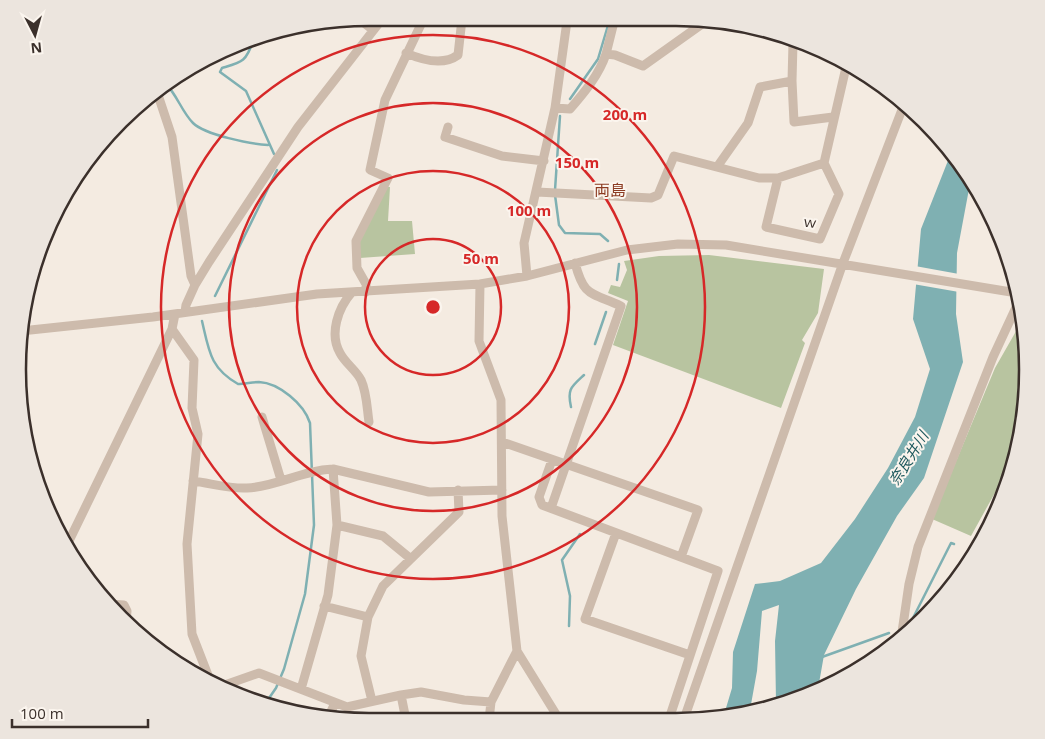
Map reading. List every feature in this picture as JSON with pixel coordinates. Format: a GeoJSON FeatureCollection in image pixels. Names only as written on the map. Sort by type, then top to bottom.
{"type":"FeatureCollection","features":[{"type":"Feature","properties":{"kind":"street"},"geometry":{"type":"LineString","coordinates":[[368,26],[373,30]]}},
{"type":"Feature","properties":{"kind":"street"},"geometry":{"type":"LineString","coordinates":[[185,312],[195,285],[298,127],[376,26]]}},
{"type":"Feature","properties":{"kind":"street"},"geometry":{"type":"LineString","coordinates":[[366,292],[366,284],[357,268],[356,241],[388,178],[370,170],[385,100],[420,26]]}},
{"type":"Feature","properties":{"kind":"street"},"geometry":{"type":"LineString","coordinates":[[406,53],[423,60],[450,60],[458,54],[461,26]]}},
{"type":"Feature","properties":{"kind":"street"},"geometry":{"type":"LineString","coordinates":[[527,276],[524,243],[556,108],[566,26]]}},
{"type":"Feature","properties":{"kind":"street"},"geometry":{"type":"LineString","coordinates":[[556,108],[570,109],[582,96],[602,65],[613,26]]}},
{"type":"Feature","properties":{"kind":"street"},"geometry":{"type":"LineString","coordinates":[[606,54],[615,55],[643,66],[692,27]]}},
{"type":"Feature","properties":{"kind":"street"},"geometry":{"type":"LineString","coordinates":[[793,47],[794,122],[833,117]]}},
{"type":"Feature","properties":{"kind":"street"},"geometry":{"type":"LineString","coordinates":[[537,192],[650,198],[658,195],[674,156],[759,178],[778,178],[824,163],[845,71]]}},
{"type":"Feature","properties":{"kind":"street"},"geometry":{"type":"LineString","coordinates":[[717,167],[748,123],[760,87],[792,81]]}},
{"type":"Feature","properties":{"kind":"street"},"geometry":{"type":"LineString","coordinates":[[159,98],[172,137],[191,276],[195,285]]}},
{"type":"Feature","properties":{"kind":"street"},"geometry":{"type":"LineString","coordinates":[[686,713],[902,111]]}},
{"type":"Feature","properties":{"kind":"street"},"geometry":{"type":"LineString","coordinates":[[448,127],[445,137],[502,156],[544,161]]}},
{"type":"Feature","properties":{"kind":"street","name":"ｗ"},"geometry":{"type":"LineString","coordinates":[[778,178],[766,227],[820,239],[839,194],[824,163]]}},
{"type":"Feature","properties":{"kind":"street"},"geometry":{"type":"LineString","coordinates":[[29,330],[175,314],[277,298],[480,284],[527,276],[628,250],[703,244],[726,245],[846,263],[1009,291]]}},
{"type":"Feature","properties":{"kind":"street"},"geometry":{"type":"LineString","coordinates":[[551,508],[621,306],[586,291],[580,283],[575,263]]}},
{"type":"Feature","properties":{"kind":"street"},"geometry":{"type":"LineString","coordinates":[[480,284],[479,341],[501,400],[502,516],[517,651],[555,713]]}},
{"type":"Feature","properties":{"kind":"street"},"geometry":{"type":"LineString","coordinates":[[352,292],[346,299],[334,328],[335,341],[340,354],[360,377],[364,386],[369,422]]}},
{"type":"Feature","properties":{"kind":"street"},"geometry":{"type":"LineString","coordinates":[[903,627],[909,584],[918,547],[993,357],[1014,312]]}},
{"type":"Feature","properties":{"kind":"street"},"geometry":{"type":"LineString","coordinates":[[70,538],[172,329],[175,314]]}},
{"type":"Feature","properties":{"kind":"street"},"geometry":{"type":"LineString","coordinates":[[172,329],[194,360],[192,408],[198,434],[187,544],[192,634],[206,671]]}},
{"type":"Feature","properties":{"kind":"street"},"geometry":{"type":"LineString","coordinates":[[262,417],[280,480]]}},
{"type":"Feature","properties":{"kind":"street"},"geometry":{"type":"LineString","coordinates":[[502,442],[698,510],[681,557]]}},
{"type":"Feature","properties":{"kind":"street"},"geometry":{"type":"LineString","coordinates":[[552,460],[539,497],[542,505],[718,571],[671,713]]}},
{"type":"Feature","properties":{"kind":"street"},"geometry":{"type":"LineString","coordinates":[[193,481],[246,488],[317,469],[333,469],[429,492],[502,490]]}},
{"type":"Feature","properties":{"kind":"street"},"geometry":{"type":"LineString","coordinates":[[300,689],[324,606],[337,525],[333,469]]}},
{"type":"Feature","properties":{"kind":"street"},"geometry":{"type":"LineString","coordinates":[[372,702],[361,656],[368,617],[383,586],[458,512],[458,490]]}},
{"type":"Feature","properties":{"kind":"street"},"geometry":{"type":"LineString","coordinates":[[337,525],[383,536],[411,558]]}},
{"type":"Feature","properties":{"kind":"street"},"geometry":{"type":"LineString","coordinates":[[616,533],[585,619],[690,655]]}},
{"type":"Feature","properties":{"kind":"street"},"geometry":{"type":"LineString","coordinates":[[324,606],[368,617]]}},
{"type":"Feature","properties":{"kind":"street"},"geometry":{"type":"LineString","coordinates":[[490,713],[491,702],[517,651]]}},
{"type":"Feature","properties":{"kind":"street"},"geometry":{"type":"LineString","coordinates":[[230,683],[259,673],[347,708],[421,692],[464,700],[491,702]]}},
{"type":"Feature","properties":{"kind":"street"},"geometry":{"type":"LineString","coordinates":[[402,695],[405,713]]}},
{"type":"Feature","properties":{"kind":"street"},"geometry":{"type":"LineString","coordinates":[[331,711],[335,703]]}},
{"type":"Feature","properties":{"kind":"green space"},"geometry":{"type":"Polygon","coordinates":[[[387,187],[390,187],[388,221],[412,221],[415,254],[360,258],[360,241],[387,187]]]}},
{"type":"Feature","properties":{"kind":"green space"},"geometry":{"type":"Polygon","coordinates":[[[709,255],[824,269],[818,313],[802,340],[805,343],[781,408],[613,345],[628,301],[608,293],[611,285],[620,287],[627,270],[624,261],[659,256],[709,255]]]}},
{"type":"Feature","properties":{"kind":"green space"},"geometry":{"type":"Polygon","coordinates":[[[1016,330],[1019,370],[1016,414],[1012,436],[999,486],[971,536],[932,519],[995,368],[1016,330]]]}},
{"type":"Feature","properties":{"kind":"water","name":"奈良井川"},"geometry":{"type":"Polygon","coordinates":[[[948,161],[969,191],[957,253],[956,314],[963,362],[924,478],[897,516],[856,589],[824,655],[819,681],[776,698],[775,641],[779,605],[762,611],[757,671],[751,704],[726,709],[732,688],[733,652],[755,584],[780,581],[821,563],[855,519],[888,468],[915,417],[930,369],[913,319],[921,229],[948,161]]]}},
{"type":"Feature","properties":{"kind":"pier"},"geometry":{"type":"Polygon","coordinates":[[[915,266],[959,274],[959,292],[913,284],[915,266]]]}},
{"type":"Feature","properties":{"kind":"waterway"},"geometry":{"type":"LineString","coordinates":[[570,99],[598,59],[608,26]]}},
{"type":"Feature","properties":{"kind":"waterway"},"geometry":{"type":"LineString","coordinates":[[250,47],[242,60],[222,68],[220,72],[246,91],[274,154]]}},
{"type":"Feature","properties":{"kind":"waterway"},"geometry":{"type":"LineString","coordinates":[[171,90],[189,119],[199,127],[229,138],[268,145]]}},
{"type":"Feature","properties":{"kind":"waterway"},"geometry":{"type":"LineString","coordinates":[[555,190],[560,116]]}},
{"type":"Feature","properties":{"kind":"waterway"},"geometry":{"type":"LineString","coordinates":[[215,296],[277,170]]}},
{"type":"Feature","properties":{"kind":"waterway"},"geometry":{"type":"LineString","coordinates":[[555,195],[559,225],[565,233],[600,234],[608,241]]}},
{"type":"Feature","properties":{"kind":"waterway"},"geometry":{"type":"LineString","coordinates":[[617,280],[619,264]]}},
{"type":"Feature","properties":{"kind":"waterway"},"geometry":{"type":"LineString","coordinates":[[595,344],[606,312]]}},
{"type":"Feature","properties":{"kind":"waterway"},"geometry":{"type":"LineString","coordinates":[[202,321],[212,358],[222,372],[238,384],[267,383],[282,390],[302,409],[310,423],[314,525],[305,594],[284,669],[276,688],[269,698]]}},
{"type":"Feature","properties":{"kind":"waterway"},"geometry":{"type":"LineString","coordinates":[[571,407],[571,389],[584,375]]}},
{"type":"Feature","properties":{"kind":"waterway"},"geometry":{"type":"LineString","coordinates":[[569,626],[570,596],[562,560],[580,534]]}},
{"type":"Feature","properties":{"kind":"waterway"},"geometry":{"type":"LineString","coordinates":[[914,616],[951,543],[954,544]]}},
{"type":"Feature","properties":{"kind":"waterway"},"geometry":{"type":"LineString","coordinates":[[822,657],[889,633]]}},
{"type":"Feature","properties":{"kind":"district","name":"両島"},"geometry":{"type":"Point","coordinates":[610,190]}}]}
